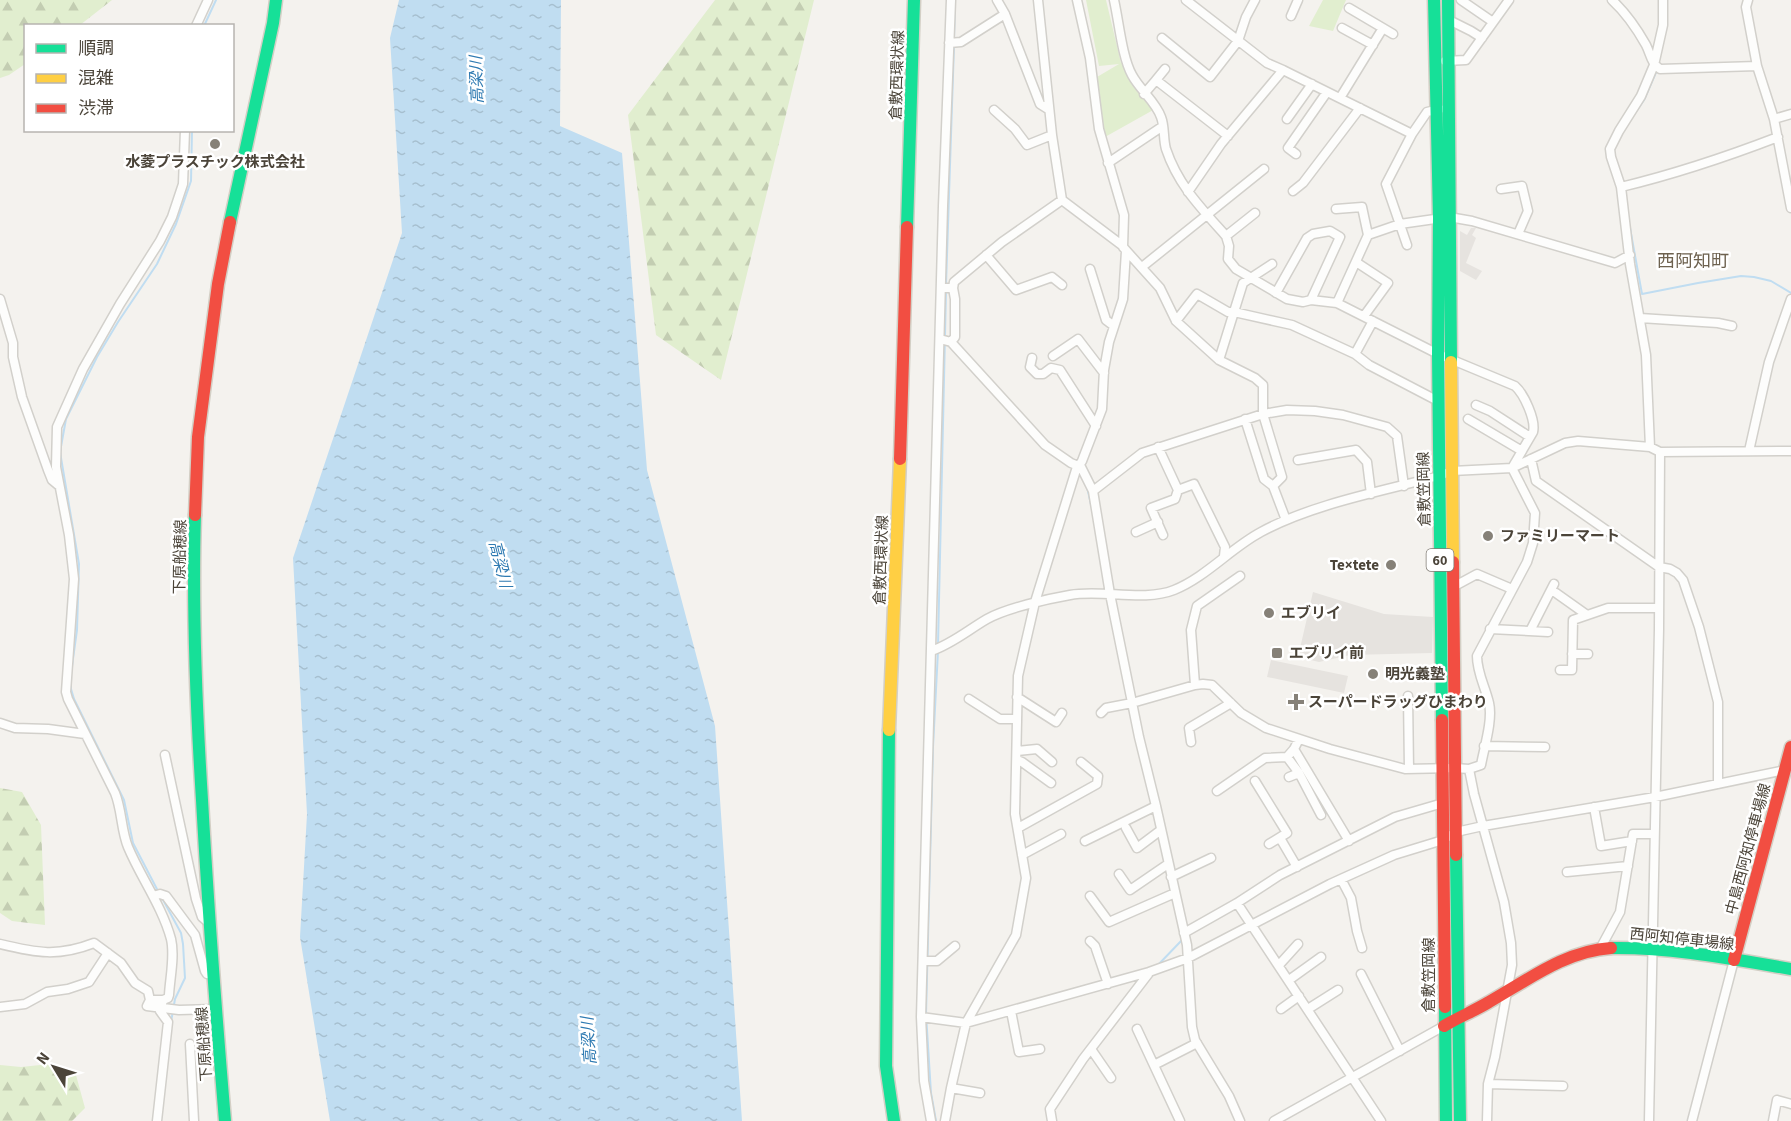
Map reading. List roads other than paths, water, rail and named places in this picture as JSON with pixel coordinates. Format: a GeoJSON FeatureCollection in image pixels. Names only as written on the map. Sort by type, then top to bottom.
{"type":"FeatureCollection","features":[{"type":"Feature","properties":{"kind":"main road","name":"下原船穂線"},"geometry":{"type":"LineString","coordinates":[[225,1121],[209,923],[196,697],[194,560],[198,437],[218,284],[276,0]]}},
{"type":"Feature","properties":{"kind":"main road","name":"倉敷西環状線"},"geometry":{"type":"LineString","coordinates":[[894,1121],[886,1066],[888,755],[914,0]]}},
{"type":"Feature","properties":{"kind":"main road","name":"倉敷笠岡線"},"geometry":{"type":"LineString","coordinates":[[1434,0],[1436,109],[1451,359],[1453,587],[1449,769],[1443,803],[1446,1121]]}},
{"type":"Feature","properties":{"kind":"main road","name":"倉敷笠岡線"},"geometry":{"type":"LineString","coordinates":[[1448,0],[1450,109],[1438,354],[1438,401],[1449,769],[1456,832],[1460,1121]]}},
{"type":"Feature","properties":{"kind":"main road","name":"中島西阿知停車場線"},"geometry":{"type":"LineString","coordinates":[[1734,960],[1787,773],[1791,747]]}},
{"type":"Feature","properties":{"kind":"main road","name":"西阿知停車場線"},"geometry":{"type":"LineString","coordinates":[[1444,1026],[1572,957],[1600,949],[1652,949],[1791,969]]}},
{"type":"Feature","properties":{"kind":"street"},"geometry":{"type":"LineString","coordinates":[[197,24],[208,0]]}},
{"type":"Feature","properties":{"kind":"street"},"geometry":{"type":"LineString","coordinates":[[931,1121],[924,1081],[925,1017],[947,288],[951,0]]}},
{"type":"Feature","properties":{"kind":"street"},"geometry":{"type":"LineString","coordinates":[[1038,0],[1048,109],[1062,200],[1124,248],[1142,267],[1160,288],[1176,321],[1219,360],[1255,378],[1263,385],[1263,414],[1282,477],[1273,486]]}},
{"type":"Feature","properties":{"kind":"street"},"geometry":{"type":"LineString","coordinates":[[945,1121],[966,1023],[1016,935],[1026,878],[1015,814],[1018,676],[1035,602],[1077,470],[1102,409],[1102,370],[1112,325],[1123,299],[1124,215],[1099,129],[1090,58],[1077,0]]}},
{"type":"Feature","properties":{"kind":"street"},"geometry":{"type":"LineString","coordinates":[[1114,0],[1126,60],[1131,74],[1161,117],[1165,145],[1172,167],[1188,192],[1226,236],[1229,246],[1228,259],[1236,269],[1287,299],[1337,303],[1438,354],[1515,386],[1521,392],[1535,426],[1512,468]]}},
{"type":"Feature","properties":{"kind":"street"},"geometry":{"type":"LineString","coordinates":[[1186,0],[1267,63],[1412,134]]}},
{"type":"Feature","properties":{"kind":"street"},"geometry":{"type":"LineString","coordinates":[[1290,16],[1298,0]]}},
{"type":"Feature","properties":{"kind":"street"},"geometry":{"type":"LineString","coordinates":[[1461,0],[1493,22]]}},
{"type":"Feature","properties":{"kind":"street"},"geometry":{"type":"LineString","coordinates":[[1435,60],[1466,60],[1509,0]]}},
{"type":"Feature","properties":{"kind":"street"},"geometry":{"type":"LineString","coordinates":[[1612,0],[1621,8],[1646,45],[1654,65],[1660,69],[1757,66]]}},
{"type":"Feature","properties":{"kind":"street"},"geometry":{"type":"LineString","coordinates":[[1650,447],[1646,355],[1621,187],[1611,157],[1611,149],[1618,131],[1641,96],[1654,65],[1663,25],[1663,0]]}},
{"type":"Feature","properties":{"kind":"street"},"geometry":{"type":"LineString","coordinates":[[1748,0],[1746,7],[1757,66],[1774,119],[1791,208]]}},
{"type":"Feature","properties":{"kind":"street"},"geometry":{"type":"LineString","coordinates":[[999,1],[1040,104],[1048,109]]}},
{"type":"Feature","properties":{"kind":"street"},"geometry":{"type":"LineString","coordinates":[[1162,38],[1210,77],[1238,41],[1253,1]]}},
{"type":"Feature","properties":{"kind":"street"},"geometry":{"type":"LineString","coordinates":[[1349,8],[1393,34]]}},
{"type":"Feature","properties":{"kind":"street"},"geometry":{"type":"LineString","coordinates":[[952,43],[961,42],[1005,15]]}},
{"type":"Feature","properties":{"kind":"street"},"geometry":{"type":"LineString","coordinates":[[1449,20],[1482,38]]}},
{"type":"Feature","properties":{"kind":"street"},"geometry":{"type":"LineString","coordinates":[[1342,28],[1372,45]]}},
{"type":"Feature","properties":{"kind":"street"},"geometry":{"type":"LineString","coordinates":[[1340,98],[1383,28]]}},
{"type":"Feature","properties":{"kind":"street"},"geometry":{"type":"LineString","coordinates":[[1144,94],[1165,69]]}},
{"type":"Feature","properties":{"kind":"street"},"geometry":{"type":"LineString","coordinates":[[1188,192],[1228,136],[1283,70]]}},
{"type":"Feature","properties":{"kind":"street"},"geometry":{"type":"LineString","coordinates":[[1156,80],[1228,136]]}},
{"type":"Feature","properties":{"kind":"street"},"geometry":{"type":"LineString","coordinates":[[1287,119],[1311,84]]}},
{"type":"Feature","properties":{"kind":"street"},"geometry":{"type":"LineString","coordinates":[[1296,154],[1288,148],[1327,92]]}},
{"type":"Feature","properties":{"kind":"street"},"geometry":{"type":"LineString","coordinates":[[1293,191],[1304,183],[1360,108]]}},
{"type":"Feature","properties":{"kind":"street"},"geometry":{"type":"LineString","coordinates":[[1407,245],[1386,184],[1412,134],[1427,112],[1436,109],[1450,109]]}},
{"type":"Feature","properties":{"kind":"street"},"geometry":{"type":"LineString","coordinates":[[994,110],[1016,129],[1027,145],[1052,135]]}},
{"type":"Feature","properties":{"kind":"street"},"geometry":{"type":"LineString","coordinates":[[1774,119],[1791,114]]}},
{"type":"Feature","properties":{"kind":"street"},"geometry":{"type":"LineString","coordinates":[[1110,162],[1163,126]]}},
{"type":"Feature","properties":{"kind":"street"},"geometry":{"type":"LineString","coordinates":[[157,1121],[168,1022],[171,939],[156,895],[126,841],[120,804],[66,692],[74,579],[69,535],[58,486],[57,427],[83,369],[120,304],[160,242],[172,217],[183,184],[185,132]]}},
{"type":"Feature","properties":{"kind":"street"},"geometry":{"type":"LineString","coordinates":[[1621,187],[1664,177],[1778,137]]}},
{"type":"Feature","properties":{"kind":"street"},"geometry":{"type":"LineString","coordinates":[[1142,267],[1264,169]]}},
{"type":"Feature","properties":{"kind":"street"},"geometry":{"type":"LineString","coordinates":[[1501,189],[1522,186],[1528,211],[1518,234]]}},
{"type":"Feature","properties":{"kind":"street"},"geometry":{"type":"LineString","coordinates":[[947,288],[986,255],[1062,200]]}},
{"type":"Feature","properties":{"kind":"street"},"geometry":{"type":"LineString","coordinates":[[1336,209],[1362,207],[1368,235],[1337,303]]}},
{"type":"Feature","properties":{"kind":"street"},"geometry":{"type":"LineString","coordinates":[[1226,236],[1255,213]]}},
{"type":"Feature","properties":{"kind":"street"},"geometry":{"type":"LineString","coordinates":[[1368,235],[1400,224],[1444,218],[1472,221],[1615,264],[1630,255]]}},
{"type":"Feature","properties":{"kind":"street"},"geometry":{"type":"LineString","coordinates":[[1275,292],[1307,238],[1313,234],[1330,231],[1340,237],[1311,300]]}},
{"type":"Feature","properties":{"kind":"street"},"geometry":{"type":"LineString","coordinates":[[986,255],[1016,290],[1052,277],[1062,285]]}},
{"type":"Feature","properties":{"kind":"street"},"geometry":{"type":"LineString","coordinates":[[1356,262],[1388,283],[1364,316]]}},
{"type":"Feature","properties":{"kind":"street"},"geometry":{"type":"LineString","coordinates":[[1219,360],[1243,283],[1272,264]]}},
{"type":"Feature","properties":{"kind":"street"},"geometry":{"type":"LineString","coordinates":[[1090,269],[1106,320],[1112,325]]}},
{"type":"Feature","properties":{"kind":"street"},"geometry":{"type":"LineString","coordinates":[[945,340],[955,337],[956,299],[947,288]]}},
{"type":"Feature","properties":{"kind":"street"},"geometry":{"type":"LineString","coordinates":[[1176,321],[1197,294],[1228,312],[1292,325],[1355,354],[1369,365],[1438,401]]}},
{"type":"Feature","properties":{"kind":"street"},"geometry":{"type":"LineString","coordinates":[[0,299],[13,344],[13,357],[22,398],[52,480],[58,486]]}},
{"type":"Feature","properties":{"kind":"street"},"geometry":{"type":"LineString","coordinates":[[1749,450],[1769,362],[1791,299]]}},
{"type":"Feature","properties":{"kind":"street"},"geometry":{"type":"LineString","coordinates":[[1640,318],[1732,326]]}},
{"type":"Feature","properties":{"kind":"street"},"geometry":{"type":"LineString","coordinates":[[1355,354],[1373,321]]}},
{"type":"Feature","properties":{"kind":"street"},"geometry":{"type":"LineString","coordinates":[[1053,356],[1078,339],[1102,370]]}},
{"type":"Feature","properties":{"kind":"street"},"geometry":{"type":"LineString","coordinates":[[945,340],[1045,445],[1071,463],[1080,466],[1093,491],[1108,594],[1130,703],[1184,933],[1188,958],[1192,1027],[1197,1043],[1228,1096],[1236,1119]]}},
{"type":"Feature","properties":{"kind":"street"},"geometry":{"type":"LineString","coordinates":[[1032,358],[1030,367],[1037,374],[1042,374],[1051,368],[1060,370],[1094,424]]}},
{"type":"Feature","properties":{"kind":"street"},"geometry":{"type":"LineString","coordinates":[[1476,405],[1490,411],[1530,437]]}},
{"type":"Feature","properties":{"kind":"street"},"geometry":{"type":"LineString","coordinates":[[1093,491],[1142,453],[1245,419],[1287,410],[1344,415],[1387,427],[1397,436],[1404,486]]}},
{"type":"Feature","properties":{"kind":"street"},"geometry":{"type":"LineString","coordinates":[[1245,419],[1264,479],[1273,486],[1286,520]]}},
{"type":"Feature","properties":{"kind":"street"},"geometry":{"type":"LineString","coordinates":[[1468,419],[1522,451]]}},
{"type":"Feature","properties":{"kind":"street"},"geometry":{"type":"LineString","coordinates":[[935,649],[988,619],[1035,602],[1072,594],[1150,594],[1171,591],[1194,579],[1254,536],[1286,520],[1452,471],[1512,468],[1565,443],[1578,441],[1650,447],[1660,452],[1791,451]]}},
{"type":"Feature","properties":{"kind":"street"},"geometry":{"type":"LineString","coordinates":[[1158,447],[1178,490],[1175,499],[1151,508],[1163,534]]}},
{"type":"Feature","properties":{"kind":"street"},"geometry":{"type":"LineString","coordinates":[[1298,460],[1356,450],[1367,462],[1371,495]]}},
{"type":"Feature","properties":{"kind":"street"},"geometry":{"type":"LineString","coordinates":[[1649,1121],[1660,452]]}},
{"type":"Feature","properties":{"kind":"street"},"geometry":{"type":"LineString","coordinates":[[1531,459],[1536,481],[1659,567],[1670,569],[1683,580],[1699,627],[1718,702],[1718,784]]}},
{"type":"Feature","properties":{"kind":"street"},"geometry":{"type":"LineString","coordinates":[[1101,713],[1106,708],[1195,685],[1212,685],[1241,713],[1266,728],[1299,739],[1409,769],[1469,769],[1481,765],[1490,704],[1477,669],[1477,656],[1527,562],[1533,543],[1535,513],[1512,468]]}},
{"type":"Feature","properties":{"kind":"street"},"geometry":{"type":"LineString","coordinates":[[1178,490],[1194,484],[1225,547],[1224,556]]}},
{"type":"Feature","properties":{"kind":"street"},"geometry":{"type":"LineString","coordinates":[[1136,532],[1158,522]]}},
{"type":"Feature","properties":{"kind":"street"},"geometry":{"type":"LineString","coordinates":[[1453,587],[1477,574],[1512,589]]}},
{"type":"Feature","properties":{"kind":"street"},"geometry":{"type":"LineString","coordinates":[[1195,685],[1191,630],[1197,606],[1240,576]]}},
{"type":"Feature","properties":{"kind":"street"},"geometry":{"type":"LineString","coordinates":[[1530,631],[1555,588],[1587,615]]}},
{"type":"Feature","properties":{"kind":"street"},"geometry":{"type":"LineString","coordinates":[[1560,670],[1572,670],[1573,620],[1608,609],[1659,608]]}},
{"type":"Feature","properties":{"kind":"street"},"geometry":{"type":"LineString","coordinates":[[1490,629],[1548,632]]}},
{"type":"Feature","properties":{"kind":"street"},"geometry":{"type":"LineString","coordinates":[[1572,654],[1588,654]]}},
{"type":"Feature","properties":{"kind":"street"},"geometry":{"type":"LineString","coordinates":[[1408,696],[1409,769]]}},
{"type":"Feature","properties":{"kind":"street"},"geometry":{"type":"LineString","coordinates":[[1017,697],[1056,722],[1062,713]]}},
{"type":"Feature","properties":{"kind":"street"},"geometry":{"type":"LineString","coordinates":[[969,699],[1000,719],[1017,719]]}},
{"type":"Feature","properties":{"kind":"street"},"geometry":{"type":"LineString","coordinates":[[1191,742],[1189,728],[1231,703]]}},
{"type":"Feature","properties":{"kind":"street"},"geometry":{"type":"LineString","coordinates":[[0,723],[15,728],[48,729],[85,734]]}},
{"type":"Feature","properties":{"kind":"street"},"geometry":{"type":"LineString","coordinates":[[1217,791],[1265,758],[1287,756],[1299,739]]}},
{"type":"Feature","properties":{"kind":"street"},"geometry":{"type":"LineString","coordinates":[[1484,746],[1545,747]]}},
{"type":"Feature","properties":{"kind":"street"},"geometry":{"type":"LineString","coordinates":[[1017,751],[1037,749],[1052,762]]}},
{"type":"Feature","properties":{"kind":"street"},"geometry":{"type":"LineString","coordinates":[[1294,749],[1349,841]]}},
{"type":"Feature","properties":{"kind":"street"},"geometry":{"type":"LineString","coordinates":[[165,755],[196,899],[202,917],[209,923]]}},
{"type":"Feature","properties":{"kind":"street"},"geometry":{"type":"LineString","coordinates":[[1287,756],[1299,773],[1321,815]]}},
{"type":"Feature","properties":{"kind":"street"},"geometry":{"type":"LineString","coordinates":[[1017,760],[1051,783]]}},
{"type":"Feature","properties":{"kind":"street"},"geometry":{"type":"LineString","coordinates":[[1018,828],[1097,784],[1098,776],[1081,762]]}},
{"type":"Feature","properties":{"kind":"street"},"geometry":{"type":"LineString","coordinates":[[1469,769],[1501,885],[1511,943],[1512,965],[1508,990],[1488,1084],[1487,1121]]}},
{"type":"Feature","properties":{"kind":"street"},"geometry":{"type":"LineString","coordinates":[[1289,777],[1299,773]]}},
{"type":"Feature","properties":{"kind":"street"},"geometry":{"type":"LineString","coordinates":[[925,1017],[966,1023],[1149,972],[1188,958],[1341,879],[1394,855],[1443,840],[1456,832],[1787,773]]}},
{"type":"Feature","properties":{"kind":"street"},"geometry":{"type":"LineString","coordinates":[[1254,781],[1287,833],[1269,844]]}},
{"type":"Feature","properties":{"kind":"street"},"geometry":{"type":"LineString","coordinates":[[1184,933],[1280,875],[1395,817],[1443,803]]}},
{"type":"Feature","properties":{"kind":"street"},"geometry":{"type":"LineString","coordinates":[[1085,841],[1154,807]]}},
{"type":"Feature","properties":{"kind":"street"},"geometry":{"type":"LineString","coordinates":[[1594,807],[1601,846],[1632,841]]}},
{"type":"Feature","properties":{"kind":"street"},"geometry":{"type":"LineString","coordinates":[[1126,828],[1137,848],[1161,830]]}},
{"type":"Feature","properties":{"kind":"street"},"geometry":{"type":"LineString","coordinates":[[1022,855],[1061,834]]}},
{"type":"Feature","properties":{"kind":"street"},"geometry":{"type":"LineString","coordinates":[[1600,949],[1620,912],[1633,834],[1654,834]]}},
{"type":"Feature","properties":{"kind":"street"},"geometry":{"type":"LineString","coordinates":[[1280,837],[1297,867]]}},
{"type":"Feature","properties":{"kind":"street"},"geometry":{"type":"LineString","coordinates":[[1172,877],[1211,858]]}},
{"type":"Feature","properties":{"kind":"street"},"geometry":{"type":"LineString","coordinates":[[1119,874],[1130,890],[1168,864]]}},
{"type":"Feature","properties":{"kind":"street"},"geometry":{"type":"LineString","coordinates":[[1567,872],[1628,866]]}},
{"type":"Feature","properties":{"kind":"street"},"geometry":{"type":"LineString","coordinates":[[1341,879],[1351,898],[1362,948]]}},
{"type":"Feature","properties":{"kind":"street"},"geometry":{"type":"LineString","coordinates":[[1090,896],[1109,922],[1174,894]]}},
{"type":"Feature","properties":{"kind":"street"},"geometry":{"type":"LineString","coordinates":[[156,895],[166,896],[195,935],[205,971],[214,975]]}},
{"type":"Feature","properties":{"kind":"street"},"geometry":{"type":"LineString","coordinates":[[1237,903],[1381,1121]]}},
{"type":"Feature","properties":{"kind":"street"},"geometry":{"type":"LineString","coordinates":[[1090,941],[1095,946],[1108,984]]}},
{"type":"Feature","properties":{"kind":"street"},"geometry":{"type":"LineString","coordinates":[[0,944],[49,953],[67,952],[94,943],[121,963],[135,983],[148,991],[150,1000],[167,1007],[216,1009]]}},
{"type":"Feature","properties":{"kind":"street"},"geometry":{"type":"LineString","coordinates":[[1279,965],[1298,944]]}},
{"type":"Feature","properties":{"kind":"street"},"geometry":{"type":"LineString","coordinates":[[926,961],[937,961],[955,946]]}},
{"type":"Feature","properties":{"kind":"street"},"geometry":{"type":"LineString","coordinates":[[0,1007],[25,1004],[47,992],[68,989],[89,982],[108,953]]}},
{"type":"Feature","properties":{"kind":"street"},"geometry":{"type":"LineString","coordinates":[[1289,980],[1321,957]]}},
{"type":"Feature","properties":{"kind":"street"},"geometry":{"type":"LineString","coordinates":[[1692,1121],[1734,960]]}},
{"type":"Feature","properties":{"kind":"street"},"geometry":{"type":"LineString","coordinates":[[1052,1121],[1050,1109],[1091,1049],[1149,972]]}},
{"type":"Feature","properties":{"kind":"street"},"geometry":{"type":"LineString","coordinates":[[1361,974],[1400,1051]]}},
{"type":"Feature","properties":{"kind":"street"},"geometry":{"type":"LineString","coordinates":[[1308,1009],[1338,990]]}},
{"type":"Feature","properties":{"kind":"street"},"geometry":{"type":"LineString","coordinates":[[1281,1009],[1299,996]]}},
{"type":"Feature","properties":{"kind":"street"},"geometry":{"type":"LineString","coordinates":[[1011,1011],[1019,1052],[1040,1049]]}},
{"type":"Feature","properties":{"kind":"street"},"geometry":{"type":"LineString","coordinates":[[1274,1121],[1444,1026]]}},
{"type":"Feature","properties":{"kind":"street"},"geometry":{"type":"LineString","coordinates":[[1137,1029],[1180,1121]]}},
{"type":"Feature","properties":{"kind":"street"},"geometry":{"type":"LineString","coordinates":[[1154,1065],[1197,1043]]}},
{"type":"Feature","properties":{"kind":"street"},"geometry":{"type":"LineString","coordinates":[[190,1044],[194,1121]]}},
{"type":"Feature","properties":{"kind":"street"},"geometry":{"type":"LineString","coordinates":[[1091,1049],[1110,1078]]}},
{"type":"Feature","properties":{"kind":"street"},"geometry":{"type":"LineString","coordinates":[[1488,1084],[1563,1086]]}},
{"type":"Feature","properties":{"kind":"street"},"geometry":{"type":"LineString","coordinates":[[951,1088],[980,1093]]}},
{"type":"Feature","properties":{"kind":"street"},"geometry":{"type":"LineString","coordinates":[[1773,1121],[1777,1100],[1791,1104]]}},
{"type":"Feature","properties":{"kind":"water","name":"高梁川"},"geometry":{"type":"Polygon","coordinates":[[[399,0],[561,0],[560,126],[622,153],[647,470],[715,726],[742,1121],[330,1121],[300,937],[307,814],[293,558],[402,233],[390,38],[399,0]]]}},
{"type":"Feature","properties":{"kind":"waterway"},"geometry":{"type":"LineString","coordinates":[[205,24],[216,0]]}},
{"type":"Feature","properties":{"kind":"waterway"},"geometry":{"type":"LineString","coordinates":[[954,39],[955,0]]}},
{"type":"Feature","properties":{"kind":"waterway"},"geometry":{"type":"LineString","coordinates":[[946,285],[954,45]]}},
{"type":"Feature","properties":{"kind":"waterway"},"geometry":{"type":"LineString","coordinates":[[1633,116],[1644,100],[1657,70]]}},
{"type":"Feature","properties":{"kind":"waterway"},"geometry":{"type":"LineString","coordinates":[[71,673],[77,630],[79,564],[60,452],[66,419],[97,357],[157,264],[176,224],[191,181],[192,132]]}},
{"type":"Feature","properties":{"kind":"waterway"},"geometry":{"type":"LineString","coordinates":[[1630,228],[1642,294],[1741,276],[1771,281],[1791,293]]}},
{"type":"Feature","properties":{"kind":"waterway"},"geometry":{"type":"LineString","coordinates":[[938,645],[946,291]]}},
{"type":"Feature","properties":{"kind":"waterway"},"geometry":{"type":"LineString","coordinates":[[1087,487],[1093,513]]}},
{"type":"Feature","properties":{"kind":"waterway"},"geometry":{"type":"LineString","coordinates":[[936,1121],[931,1093],[926,1014],[933,747],[938,651]]}},
{"type":"Feature","properties":{"kind":"waterway"},"geometry":{"type":"LineString","coordinates":[[71,678],[74,699],[124,800],[133,843],[159,893]]}},
{"type":"Feature","properties":{"kind":"waterway"},"geometry":{"type":"LineString","coordinates":[[162,898],[181,933],[183,944],[185,978],[175,999],[171,1022]]}},
{"type":"Feature","properties":{"kind":"waterway"},"geometry":{"type":"LineString","coordinates":[[1157,966],[1182,940]]}},
{"type":"Feature","properties":{"kind":"place","name":"水菱プラスチック株式会社"},"geometry":{"type":"Point","coordinates":[215,144]}},
{"type":"Feature","properties":{"kind":"place","name":"ファミリーマート"},"geometry":{"type":"Point","coordinates":[1488,536]}},
{"type":"Feature","properties":{"kind":"place","name":"Te×tete"},"geometry":{"type":"Point","coordinates":[1391,565]}},
{"type":"Feature","properties":{"kind":"place","name":"エブリイ"},"geometry":{"type":"Point","coordinates":[1269,613]}},
{"type":"Feature","properties":{"kind":"place","name":"エブリイ前"},"geometry":{"type":"Point","coordinates":[1277,653]}},
{"type":"Feature","properties":{"kind":"place","name":"明光義塾"},"geometry":{"type":"Point","coordinates":[1373,674]}},
{"type":"Feature","properties":{"kind":"place","name":"スーパードラッグひまわり"},"geometry":{"type":"Point","coordinates":[1296,702]}},
{"type":"Feature","properties":{"kind":"district","name":"西阿知町"},"geometry":{"type":"Point","coordinates":[1693,261]}}]}
